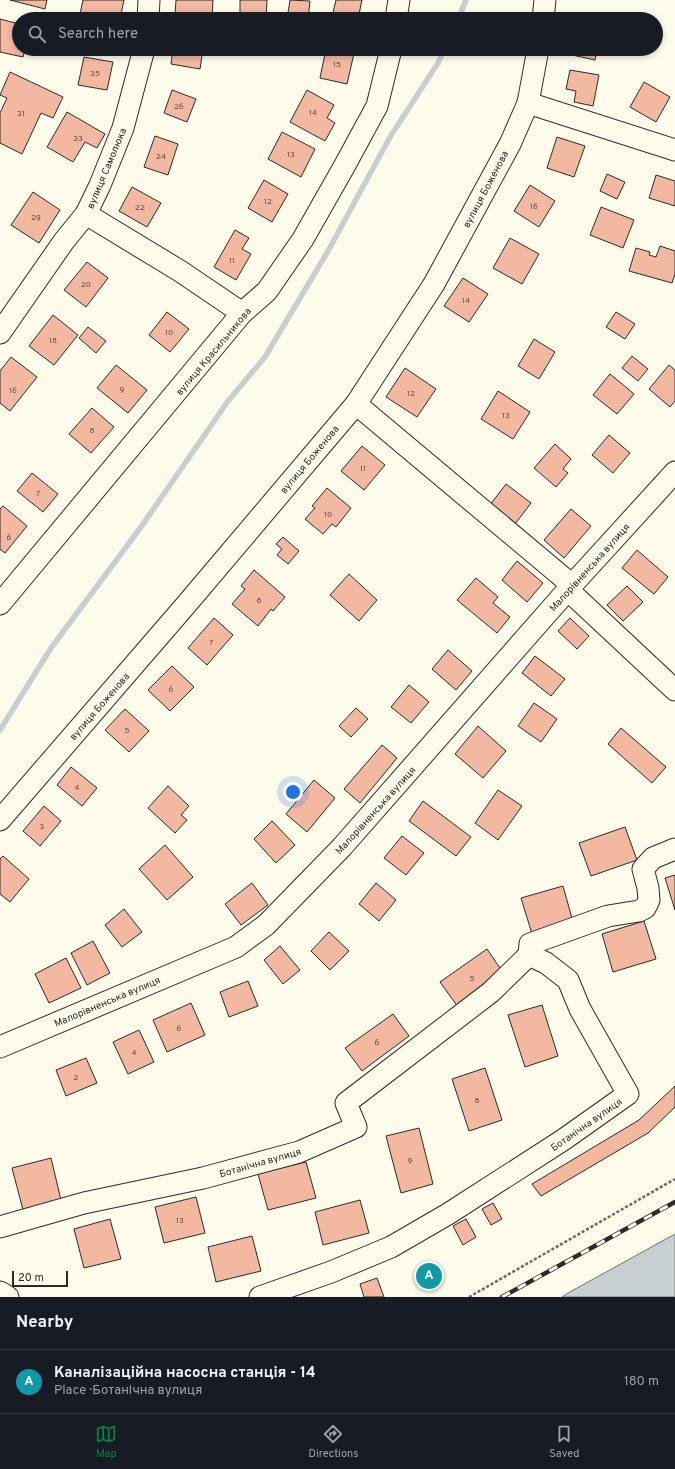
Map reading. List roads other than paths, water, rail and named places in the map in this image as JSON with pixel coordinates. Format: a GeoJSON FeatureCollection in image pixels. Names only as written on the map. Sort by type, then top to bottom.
{"type":"FeatureCollection","features":[{"type":"Feature","properties":{"kind":"street"},"geometry":{"type":"LineString","coordinates":[[148,12],[149,0]]}},
{"type":"Feature","properties":{"kind":"street"},"geometry":{"type":"LineString","coordinates":[[397,12],[399,0]]}},
{"type":"Feature","properties":{"kind":"street"},"geometry":{"type":"LineString","coordinates":[[544,12],[546,0]]}},
{"type":"Feature","properties":{"kind":"street","name":"вулиця Самолюка"},"geometry":{"type":"LineString","coordinates":[[0,333],[64,241],[86,214],[100,185],[123,128],[142,56]]}},
{"type":"Feature","properties":{"kind":"street","name":"вулиця Красильникова"},"geometry":{"type":"LineString","coordinates":[[0,604],[242,313],[267,291],[303,239],[346,166],[377,106],[389,56]]}},
{"type":"Feature","properties":{"kind":"street","name":"вулиця Боженова"},"geometry":{"type":"LineString","coordinates":[[0,820],[185,606],[356,404],[434,284],[510,144],[528,103],[537,56]]}},
{"type":"Feature","properties":{"kind":"street"},"geometry":{"type":"LineString","coordinates":[[528,103],[675,150]]}},
{"type":"Feature","properties":{"kind":"street"},"geometry":{"type":"LineString","coordinates":[[86,214],[180,271],[242,313]]}},
{"type":"Feature","properties":{"kind":"street"},"geometry":{"type":"LineString","coordinates":[[356,404],[570,587],[675,690]]}},
{"type":"Feature","properties":{"kind":"street","name":"Малорівненська вулиця"},"geometry":{"type":"LineString","coordinates":[[0,1047],[236,947],[266,924],[342,848],[570,587],[675,472]]}},
{"type":"Feature","properties":{"kind":"street","name":"Ботанічна вулиця"},"geometry":{"type":"LineString","coordinates":[[0,1227],[84,1203],[203,1178],[299,1152],[356,1126],[346,1103],[491,992],[529,955],[530,944],[608,916],[645,908],[649,900],[648,888],[643,869],[653,858],[675,849]]}},
{"type":"Feature","properties":{"kind":"street","name":"Ботанічна вулиця"},"geometry":{"type":"LineString","coordinates":[[260,1297],[331,1272],[391,1247],[448,1214],[563,1140],[628,1094],[580,1009],[568,980],[546,963],[529,955]]}},
{"type":"Feature","properties":{"kind":"street"},"geometry":{"type":"LineString","coordinates":[[0,1292],[8,1297]]}},
{"type":"Feature","properties":{"kind":"waterway"},"geometry":{"type":"LineString","coordinates":[[461,12],[466,0]]}},
{"type":"Feature","properties":{"kind":"waterway"},"geometry":{"type":"LineString","coordinates":[[0,730],[51,648],[141,527],[228,401],[265,357],[328,251],[390,137],[441,56]]}},
{"type":"Feature","properties":{"kind":"railway"},"geometry":{"type":"LineString","coordinates":[[502,1297],[675,1202]]}},
{"type":"Feature","properties":{"kind":"place","name":"Каналізаційна насосна станція - 14"},"geometry":{"type":"Point","coordinates":[429,1276]}}]}
